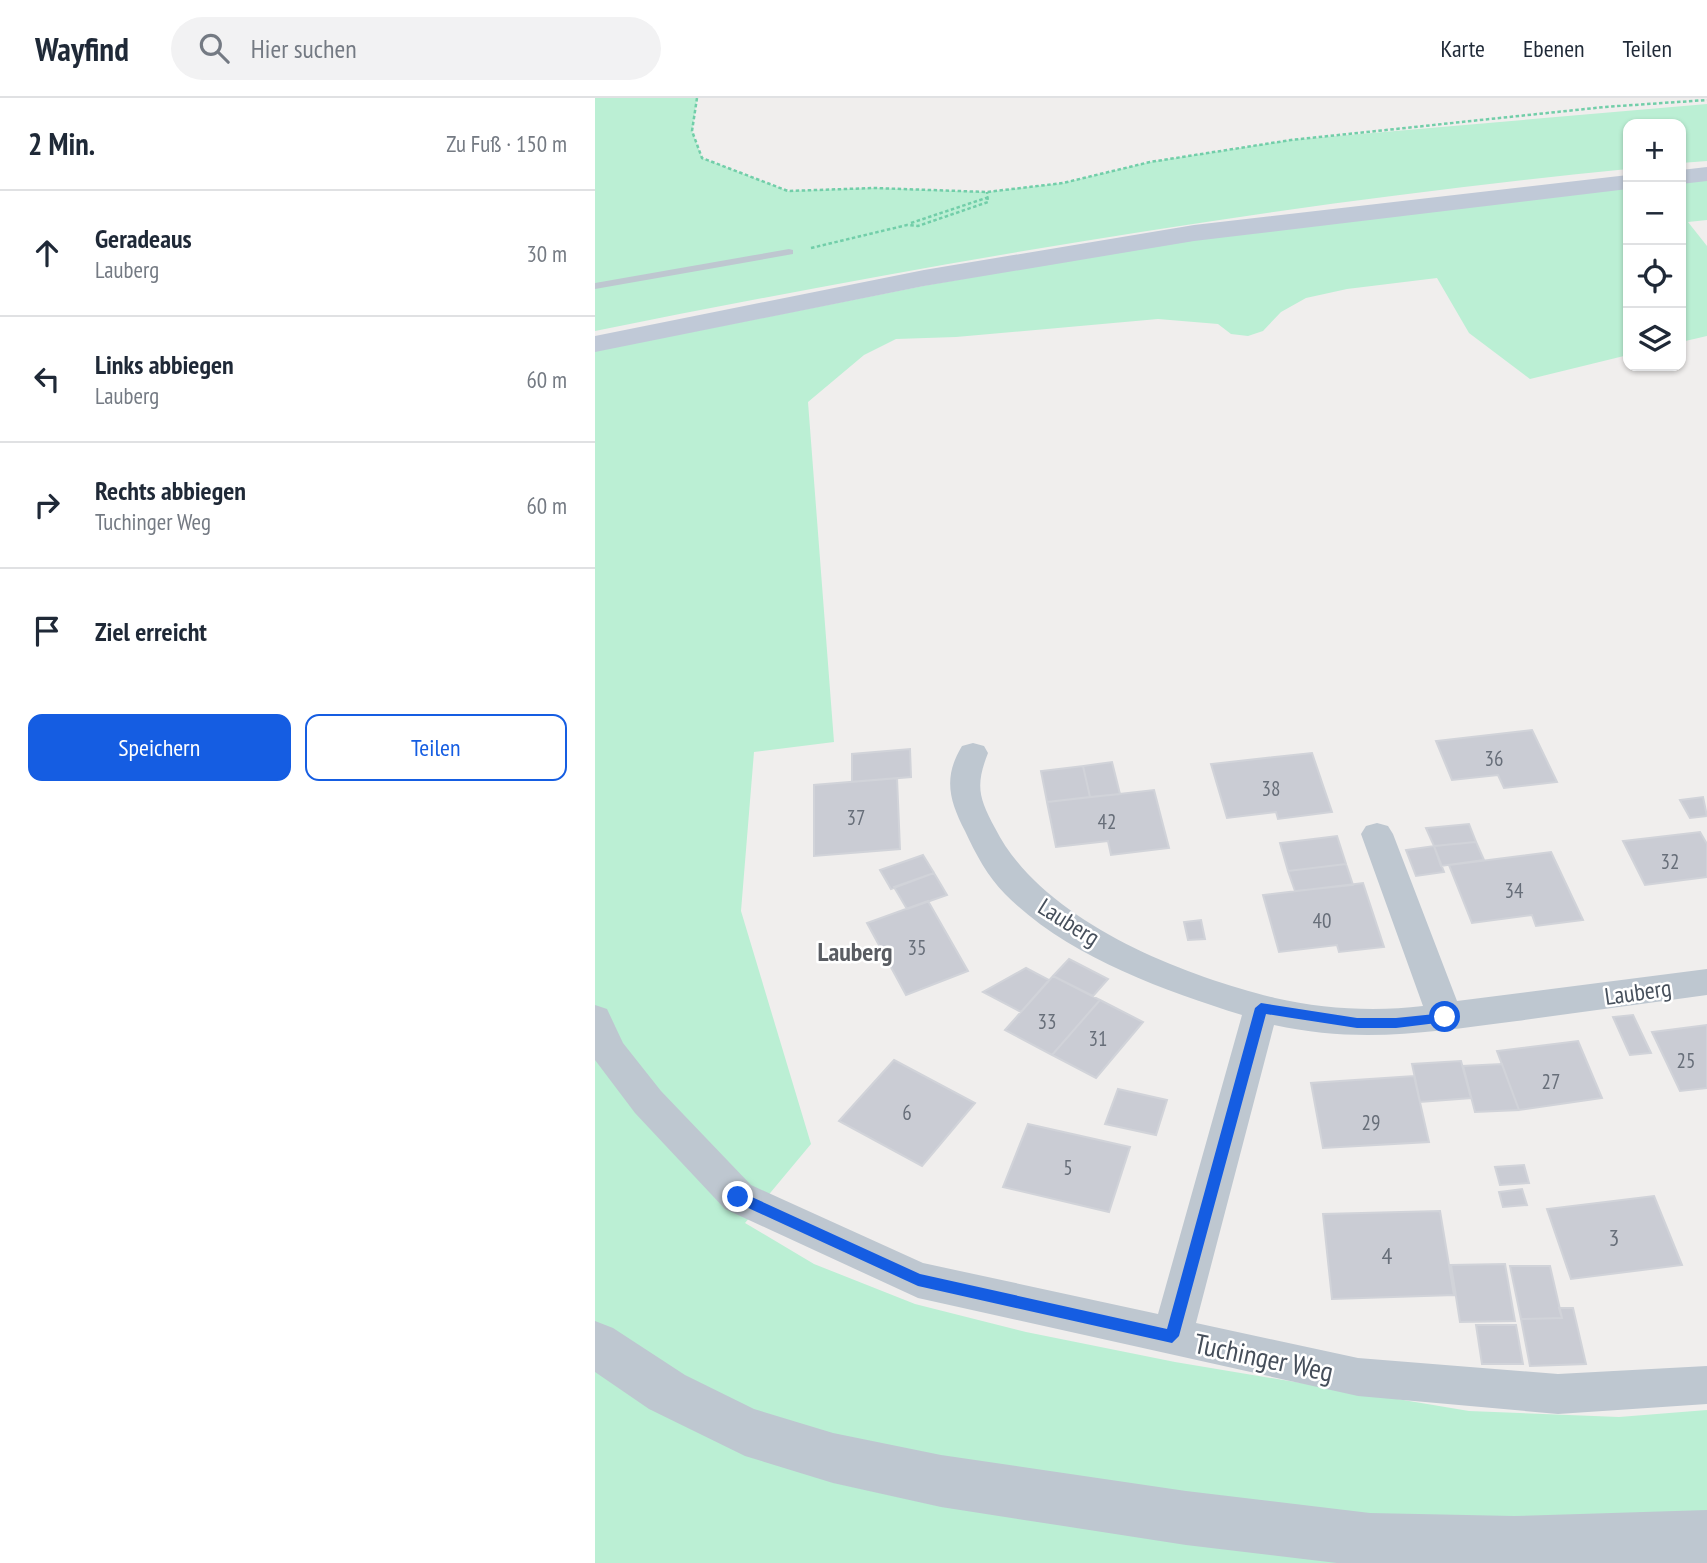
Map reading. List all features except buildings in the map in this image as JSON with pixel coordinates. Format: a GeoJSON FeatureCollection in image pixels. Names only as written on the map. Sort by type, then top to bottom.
{"type":"FeatureCollection","features":[{"type":"Feature","properties":{"kind":"main road"},"geometry":{"type":"LineString","coordinates":[[1686,176],[1707,174]]}},
{"type":"Feature","properties":{"kind":"main road"},"geometry":{"type":"LineString","coordinates":[[595,344],[924,278],[1194,233],[1623,183]]}},
{"type":"Feature","properties":{"kind":"street","name":"Lauberg"},"geometry":{"type":"LineString","coordinates":[[973,753],[963,780],[971,811],[986,842],[1016,885],[1054,917],[1118,952],[1209,991],[1261,1008],[1357,1023],[1396,1023],[1707,982]]}},
{"type":"Feature","properties":{"kind":"street"},"geometry":{"type":"LineString","coordinates":[[1377,834],[1445,1017]]}},
{"type":"Feature","properties":{"kind":"street"},"geometry":{"type":"LineString","coordinates":[[1172,1336],[1261,1008]]}},
{"type":"Feature","properties":{"kind":"street","name":"Tuchinger Weg"},"geometry":{"type":"LineString","coordinates":[[595,1019],[608,1050],[648,1102],[738,1197],[918,1280],[1358,1377],[1558,1394],[1707,1385]]}},
{"type":"Feature","properties":{"kind":"street"},"geometry":{"type":"LineString","coordinates":[[595,1344],[667,1392],[745,1432],[833,1458],[941,1481],[1186,1518],[1370,1540],[1514,1543],[1707,1537]]}},
{"type":"Feature","properties":{"kind":"lane"},"geometry":{"type":"LineString","coordinates":[[595,286],[789,252]]}},
{"type":"Feature","properties":{"kind":"path"},"geometry":{"type":"LineString","coordinates":[[697,98],[692,131],[702,158],[788,191],[874,188],[987,192],[1063,183],[1150,162],[1291,140],[1604,107],[1707,100]]}},
{"type":"Feature","properties":{"kind":"path"},"geometry":{"type":"LineString","coordinates":[[789,252],[864,237],[907,225],[918,226],[988,202],[987,192]]}},
{"type":"Feature","properties":{"kind":"green space"},"geometry":{"type":"Polygon","coordinates":[[[595,98],[697,98],[692,131],[702,158],[788,191],[874,188],[987,192],[1063,183],[1150,162],[1291,140],[1707,104],[1707,161],[1686,163],[1686,119],[1623,119],[1623,170],[1368,199],[1110,237],[852,281],[595,331],[595,98]]]}},
{"type":"Feature","properties":{"kind":"green space"},"geometry":{"type":"Polygon","coordinates":[[[1707,179],[1707,220],[1688,222],[1707,246],[1707,336],[1686,341],[1686,182],[1707,179]]]}},
{"type":"Feature","properties":{"kind":"green space"},"geometry":{"type":"Polygon","coordinates":[[[1623,188],[1623,356],[1530,379],[1469,333],[1437,278],[1347,289],[1306,298],[1281,312],[1263,331],[1248,336],[1231,334],[1218,324],[1158,319],[956,337],[896,339],[864,355],[808,402],[834,742],[754,752],[741,911],[811,1144],[745,1223],[814,1264],[915,1304],[1026,1332],[1175,1362],[1469,1411],[1619,1417],[1707,1410],[1707,1522],[1360,1523],[946,1464],[745,1420],[595,1327],[595,351],[928,285],[1197,238],[1623,188]]]}},
{"type":"Feature","properties":{"kind":"green space"},"geometry":{"type":"Polygon","coordinates":[[[595,1360],[648,1399],[1375,1563],[595,1563],[595,1360]]]}},
{"type":"Feature","properties":{"kind":"district","name":"Lauberg"},"geometry":{"type":"Point","coordinates":[855,951]}},
{"type":"Feature","properties":{"kind":"route"},"geometry":{"type":"LineString","coordinates":[[738,1197],[918,1280],[1172,1336],[1261,1008],[1357,1023],[1396,1023],[1445,1017]]}}]}
